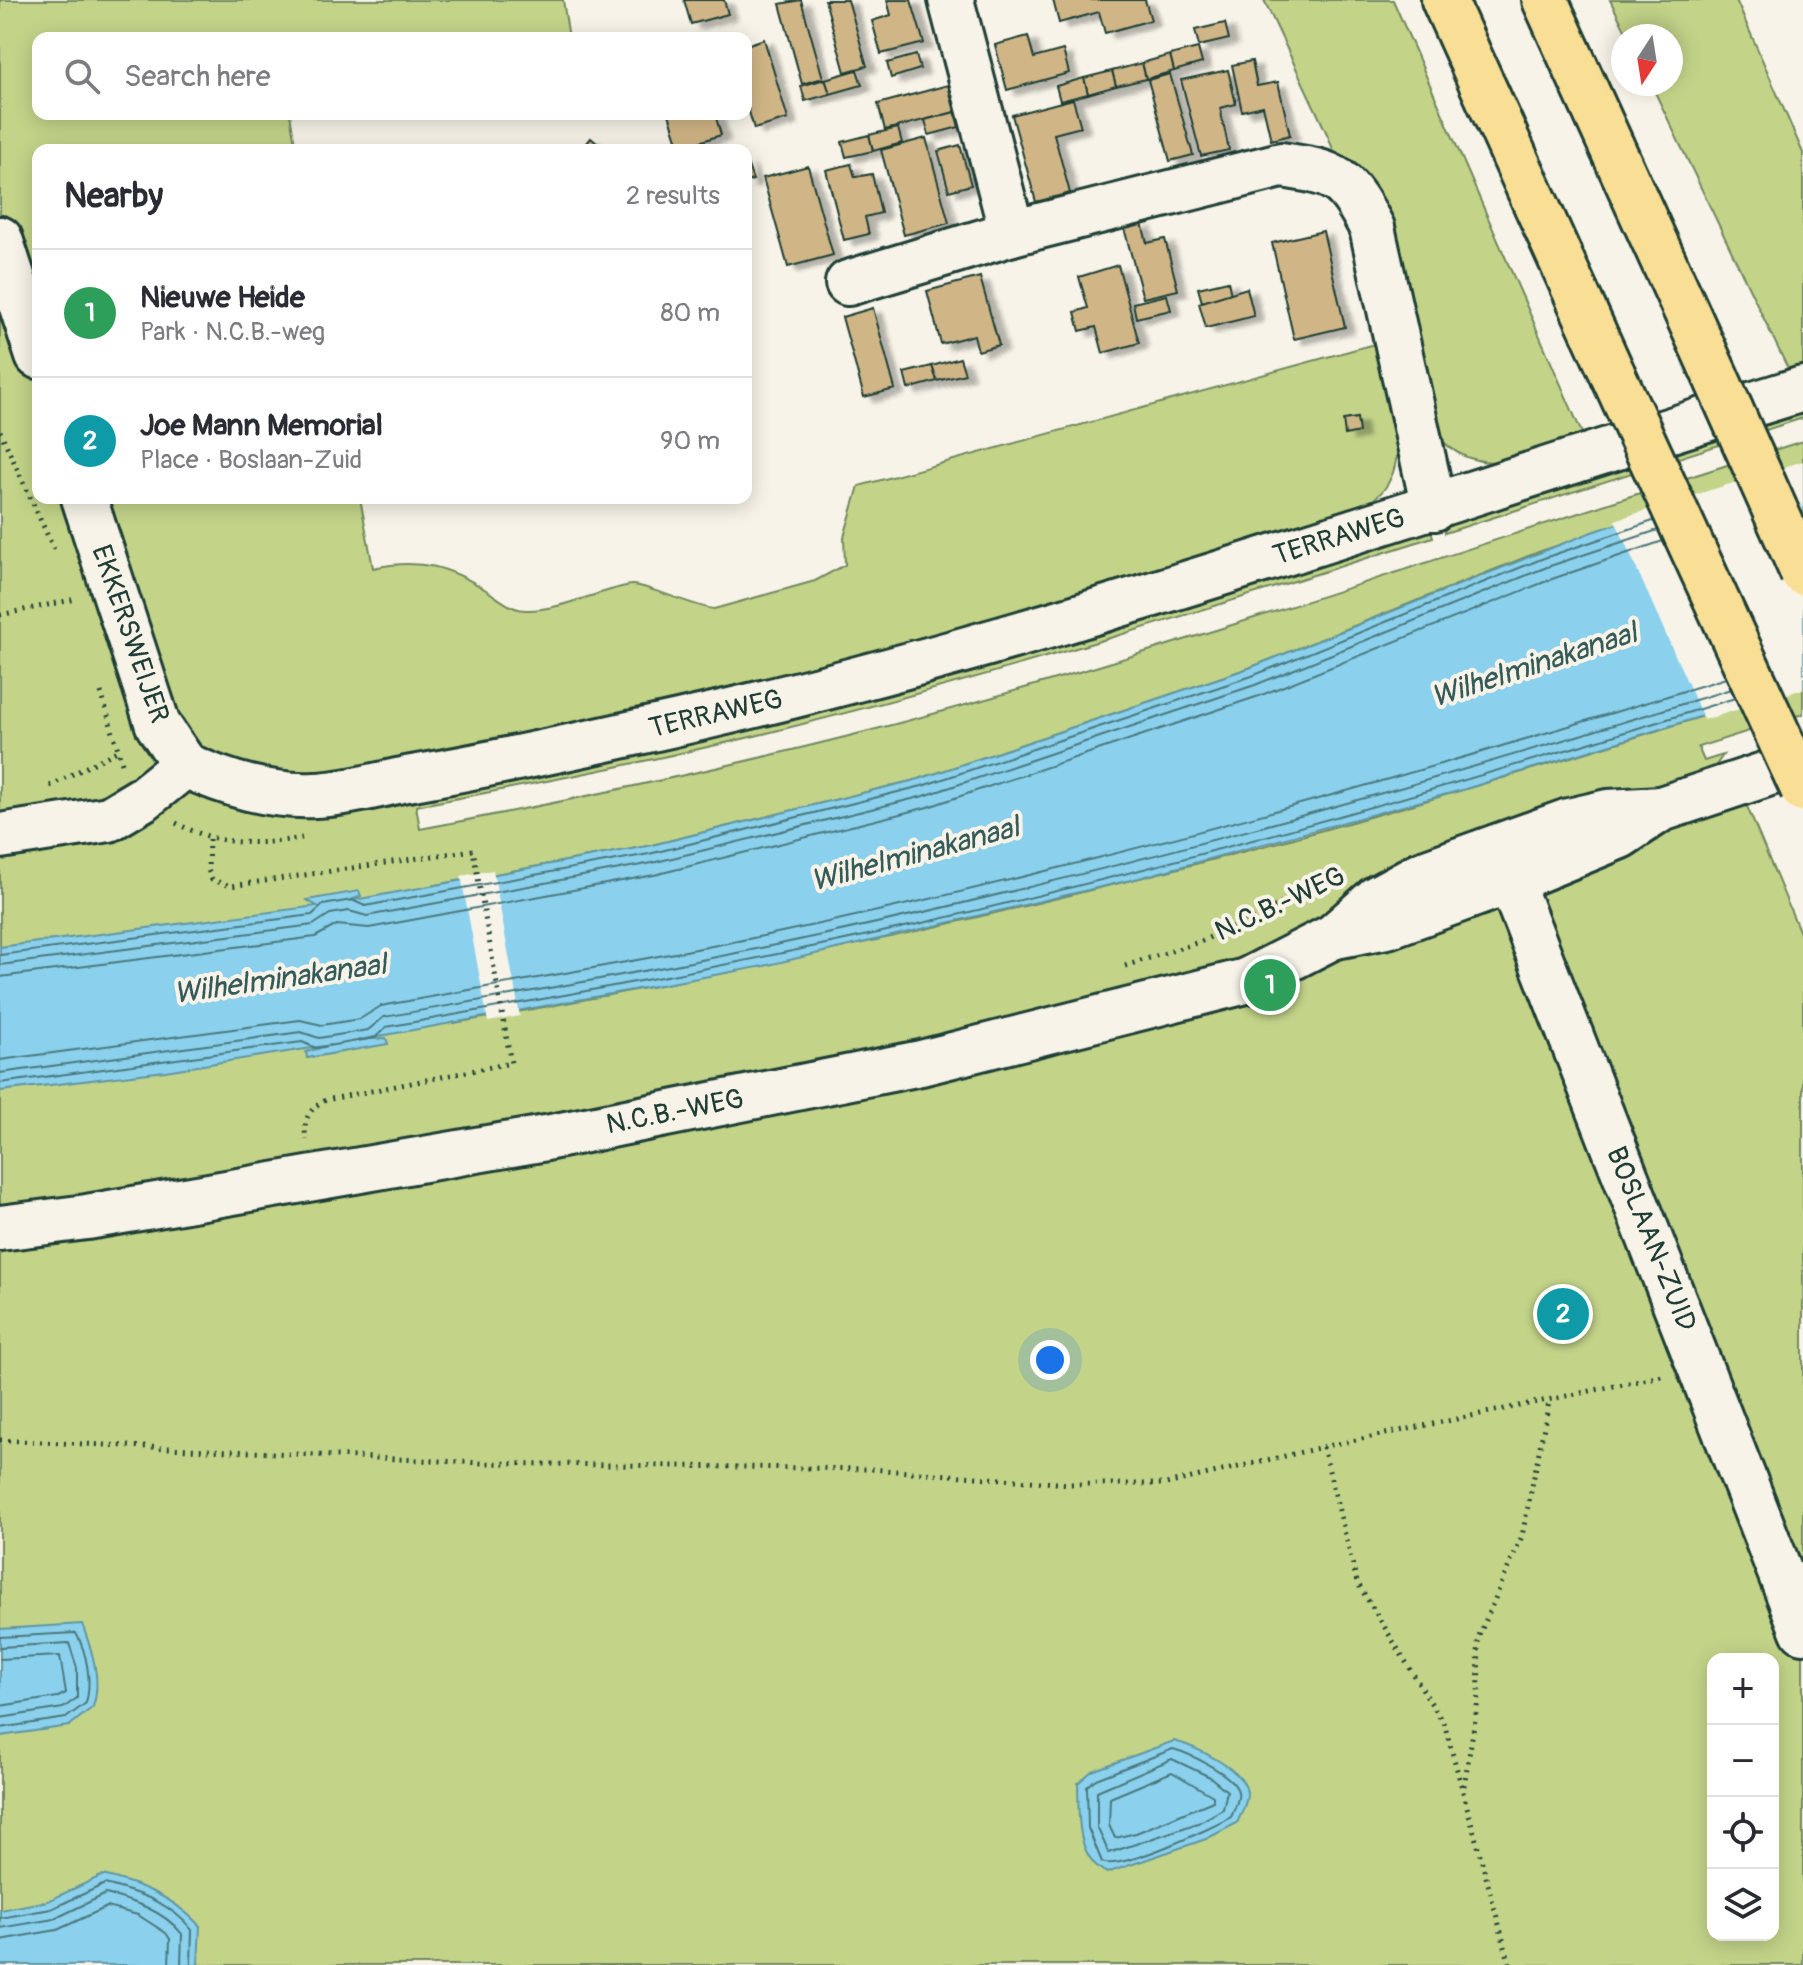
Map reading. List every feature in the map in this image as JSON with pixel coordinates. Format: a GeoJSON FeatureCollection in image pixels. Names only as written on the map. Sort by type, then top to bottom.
{"type":"FeatureCollection","features":[{"type":"Feature","properties":{"kind":"highway"},"geometry":{"type":"LineString","coordinates":[[1444,0],[1803,789]]}},
{"type":"Feature","properties":{"kind":"highway"},"geometry":{"type":"LineString","coordinates":[[1545,0],[1803,573]]}},
{"type":"Feature","properties":{"kind":"street"},"geometry":{"type":"LineString","coordinates":[[951,0],[1012,233]]}},
{"type":"Feature","properties":{"kind":"street","name":"TERRAWEG"},"geometry":{"type":"LineString","coordinates":[[848,283],[1012,233],[1281,165],[1327,172],[1355,196],[1372,228],[1434,508]]}},
{"type":"Feature","properties":{"kind":"street"},"geometry":{"type":"LineString","coordinates":[[0,239],[32,338]]}},
{"type":"Feature","properties":{"kind":"street","name":"TERRAWEG"},"geometry":{"type":"LineString","coordinates":[[185,765],[242,787],[280,794],[319,795],[738,710],[953,654],[1434,508],[1582,456],[1803,389]]}},
{"type":"Feature","properties":{"kind":"street","name":"EKKERSWEIJER"},"geometry":{"type":"LineString","coordinates":[[86,504],[158,725],[185,765]]}},
{"type":"Feature","properties":{"kind":"street","name":"N.C.B.-WEG"},"geometry":{"type":"LineString","coordinates":[[0,1228],[87,1217],[546,1138],[921,1063],[1246,981],[1334,936],[1387,926],[1503,865],[1620,836],[1661,809],[1803,762]]}},
{"type":"Feature","properties":{"kind":"street"},"geometry":{"type":"LineString","coordinates":[[0,836],[109,819],[144,798],[185,765]]}},
{"type":"Feature","properties":{"kind":"street","name":"BOSLAAN-ZUID"},"geometry":{"type":"LineString","coordinates":[[1503,865],[1701,1362],[1803,1631]]}},
{"type":"Feature","properties":{"kind":"path","name":"EKKERSWEIJER"},"geometry":{"type":"LineString","coordinates":[[0,431],[32,501]]}},
{"type":"Feature","properties":{"kind":"path","name":"EKKERSWEIJER"},"geometry":{"type":"LineString","coordinates":[[34,504],[58,557]]}},
{"type":"Feature","properties":{"kind":"path","name":"EKKERSWEIJER"},"geometry":{"type":"LineString","coordinates":[[71,585],[81,613]]}},
{"type":"Feature","properties":{"kind":"path"},"geometry":{"type":"LineString","coordinates":[[0,615],[77,599]]}},
{"type":"Feature","properties":{"kind":"path","name":"EKKERSWEIJER"},"geometry":{"type":"LineString","coordinates":[[41,791],[117,751],[99,684]]}},
{"type":"Feature","properties":{"kind":"path"},"geometry":{"type":"LineString","coordinates":[[209,839],[208,870],[212,880],[239,885],[473,850],[511,1063],[334,1098],[312,1108],[306,1117],[306,1141],[321,1139]]}},
{"type":"Feature","properties":{"kind":"path","name":"N.C.B.-WEG"},"geometry":{"type":"LineString","coordinates":[[1120,968],[1202,941],[1340,876]]}},
{"type":"Feature","properties":{"kind":"path"},"geometry":{"type":"LineString","coordinates":[[0,1440],[482,1463],[870,1469],[1069,1484],[1166,1484],[1323,1447],[1549,1402],[1674,1373],[1701,1362]]}},
{"type":"Feature","properties":{"kind":"path"},"geometry":{"type":"LineString","coordinates":[[1463,1791],[1479,1695],[1478,1638],[1522,1536],[1549,1402]]}},
{"type":"Feature","properties":{"kind":"path"},"geometry":{"type":"LineString","coordinates":[[1323,1447],[1357,1582],[1445,1726],[1510,1965]]}},
{"type":"Feature","properties":{"kind":"green space"},"geometry":{"type":"Polygon","coordinates":[[[0,0],[563,0],[568,32],[32,32],[32,120],[291,120],[295,144],[32,144],[32,504],[361,504],[373,568],[405,564],[433,566],[475,583],[506,604],[521,610],[552,607],[632,585],[714,609],[815,581],[845,565],[844,537],[859,486],[1378,343],[1392,397],[1397,455],[1385,488],[1351,515],[414,795],[1430,527],[1433,537],[1104,640],[855,710],[727,743],[416,806],[420,829],[706,770],[990,698],[1296,605],[1803,441],[1803,465],[1541,551],[1249,668],[919,779],[648,846],[430,886],[454,1023],[755,966],[1154,874],[1460,791],[1803,685],[1803,714],[1698,747],[1704,761],[1723,755],[1712,771],[1744,799],[1803,940],[1803,1965],[0,1965],[0,0]]]}},
{"type":"Feature","properties":{"kind":"green space"},"geometry":{"type":"Polygon","coordinates":[[[1264,0],[1393,0],[1585,440],[1528,458],[1489,462],[1471,459],[1438,436],[1328,136],[1264,0]]]}},
{"type":"Feature","properties":{"kind":"green space"},"geometry":{"type":"Polygon","coordinates":[[[1610,0],[1736,0],[1803,153],[1803,371],[1791,375],[1657,96],[1683,96],[1683,24],[1622,24],[1610,0]]]}},
{"type":"Feature","properties":{"kind":"green space"},"geometry":{"type":"Polygon","coordinates":[[[1803,408],[1803,418],[1445,533],[1442,523],[1803,408]]]}},
{"type":"Feature","properties":{"kind":"water","name":"Wilhelminakanaal"},"geometry":{"type":"Polygon","coordinates":[[[1803,465],[1803,685],[1462,790],[1139,878],[764,966],[358,1040],[386,1038],[388,1044],[307,1058],[306,1052],[331,1045],[165,1071],[0,1091],[0,947],[317,906],[307,900],[359,891],[361,896],[349,901],[648,846],[919,779],[1249,668],[1592,532],[1803,465]]]}},
{"type":"Feature","properties":{"kind":"water"},"geometry":{"type":"Polygon","coordinates":[[[82,1624],[96,1676],[93,1707],[69,1726],[0,1736],[0,1629],[82,1624]]]}},
{"type":"Feature","properties":{"kind":"water"},"geometry":{"type":"Polygon","coordinates":[[[1174,1741],[1217,1760],[1244,1783],[1246,1800],[1237,1823],[1206,1839],[1107,1873],[1089,1857],[1084,1846],[1079,1821],[1078,1783],[1092,1771],[1174,1741]]]}},
{"type":"Feature","properties":{"kind":"water"},"geometry":{"type":"Polygon","coordinates":[[[103,1875],[156,1893],[179,1907],[200,1926],[198,1965],[0,1965],[0,1910],[48,1901],[103,1875]]]}},
{"type":"Feature","properties":{"kind":"pier"},"geometry":{"type":"Polygon","coordinates":[[[1803,461],[1803,689],[1704,720],[1615,520],[1803,461]]]}},
{"type":"Feature","properties":{"kind":"pier"},"geometry":{"type":"Polygon","coordinates":[[[493,870],[520,1016],[488,1022],[461,876],[493,870]]]}},
{"type":"Feature","properties":{"kind":"building"},"geometry":{"type":"Polygon","coordinates":[[[684,0],[724,0],[728,14],[691,24],[684,0]]]}},
{"type":"Feature","properties":{"kind":"building"},"geometry":{"type":"Polygon","coordinates":[[[801,0],[823,78],[802,84],[780,4],[801,0]]]}},
{"type":"Feature","properties":{"kind":"building"},"geometry":{"type":"Polygon","coordinates":[[[825,0],[848,0],[867,66],[845,72],[825,0]]]}},
{"type":"Feature","properties":{"kind":"building"},"geometry":{"type":"Polygon","coordinates":[[[887,0],[911,0],[924,43],[881,54],[872,21],[891,15],[887,0]]]}},
{"type":"Feature","properties":{"kind":"building"},"geometry":{"type":"Polygon","coordinates":[[[1053,0],[1145,0],[1151,20],[1105,33],[1099,12],[1059,23],[1053,0]]]}},
{"type":"Feature","properties":{"kind":"building"},"geometry":{"type":"Polygon","coordinates":[[[1225,23],[1229,39],[1199,46],[1195,30],[1225,23]]]}},
{"type":"Feature","properties":{"kind":"building"},"geometry":{"type":"Polygon","coordinates":[[[1028,36],[1034,58],[1063,50],[1069,73],[1007,90],[995,45],[1028,36]]]}},
{"type":"Feature","properties":{"kind":"building"},"geometry":{"type":"Polygon","coordinates":[[[764,39],[788,119],[754,129],[751,120],[752,43],[764,39]]]}},
{"type":"Feature","properties":{"kind":"building"},"geometry":{"type":"Polygon","coordinates":[[[1198,48],[1202,63],[1174,71],[1170,55],[1198,48]]]}},
{"type":"Feature","properties":{"kind":"building"},"geometry":{"type":"Polygon","coordinates":[[[916,55],[920,69],[891,78],[887,63],[916,55]]]}},
{"type":"Feature","properties":{"kind":"building"},"geometry":{"type":"Polygon","coordinates":[[[1170,55],[1174,71],[1146,79],[1142,63],[1170,55]]]}},
{"type":"Feature","properties":{"kind":"building"},"geometry":{"type":"Polygon","coordinates":[[[1252,61],[1257,86],[1278,82],[1290,135],[1271,140],[1263,106],[1242,111],[1232,65],[1252,61]]]}},
{"type":"Feature","properties":{"kind":"building"},"geometry":{"type":"Polygon","coordinates":[[[1142,63],[1146,79],[1116,86],[1112,71],[1142,63]]]}},
{"type":"Feature","properties":{"kind":"building"},"geometry":{"type":"Polygon","coordinates":[[[857,70],[862,85],[830,94],[825,79],[857,70]]]}},
{"type":"Feature","properties":{"kind":"building"},"geometry":{"type":"Polygon","coordinates":[[[1228,70],[1236,104],[1220,108],[1229,150],[1201,156],[1181,80],[1228,70]]]}},
{"type":"Feature","properties":{"kind":"building"},"geometry":{"type":"Polygon","coordinates":[[[1112,71],[1116,86],[1088,94],[1084,78],[1112,71]]]}},
{"type":"Feature","properties":{"kind":"building"},"geometry":{"type":"Polygon","coordinates":[[[1170,74],[1193,155],[1170,161],[1148,80],[1170,74]]]}},
{"type":"Feature","properties":{"kind":"building"},"geometry":{"type":"Polygon","coordinates":[[[1084,78],[1088,94],[1060,101],[1056,86],[1084,78]]]}},
{"type":"Feature","properties":{"kind":"building"},"geometry":{"type":"Polygon","coordinates":[[[825,79],[830,94],[805,101],[801,86],[825,79]]]}},
{"type":"Feature","properties":{"kind":"building"},"geometry":{"type":"Polygon","coordinates":[[[948,85],[955,112],[885,130],[878,104],[948,85]]]}},
{"type":"Feature","properties":{"kind":"building"},"geometry":{"type":"Polygon","coordinates":[[[1073,99],[1081,127],[1054,134],[1070,193],[1036,202],[1012,115],[1073,99]]]}},
{"type":"Feature","properties":{"kind":"building"},"geometry":{"type":"Polygon","coordinates":[[[955,112],[959,127],[929,135],[925,120],[955,112]]]}},
{"type":"Feature","properties":{"kind":"building"},"geometry":{"type":"Polygon","coordinates":[[[671,120],[717,120],[721,135],[693,144],[679,144],[671,120]]]}},
{"type":"Feature","properties":{"kind":"building"},"geometry":{"type":"Polygon","coordinates":[[[898,128],[902,143],[873,151],[869,135],[898,128]]]}},
{"type":"Feature","properties":{"kind":"building"},"geometry":{"type":"Polygon","coordinates":[[[869,135],[873,151],[846,157],[842,142],[869,135]]]}},
{"type":"Feature","properties":{"kind":"building"},"geometry":{"type":"Polygon","coordinates":[[[926,138],[949,223],[904,235],[881,150],[926,138]]]}},
{"type":"Feature","properties":{"kind":"building"},"geometry":{"type":"Polygon","coordinates":[[[960,145],[971,185],[949,191],[938,151],[960,145]]]}},
{"type":"Feature","properties":{"kind":"building"},"geometry":{"type":"Polygon","coordinates":[[[851,164],[855,177],[872,174],[881,213],[865,217],[869,234],[844,240],[826,170],[851,164]]]}},
{"type":"Feature","properties":{"kind":"building"},"geometry":{"type":"Polygon","coordinates":[[[808,166],[833,255],[788,267],[763,178],[808,166]]]}},
{"type":"Feature","properties":{"kind":"building"},"geometry":{"type":"Polygon","coordinates":[[[1142,223],[1147,243],[1165,239],[1178,290],[1143,298],[1124,228],[1142,223]]]}},
{"type":"Feature","properties":{"kind":"building"},"geometry":{"type":"Polygon","coordinates":[[[1323,231],[1345,327],[1294,339],[1272,243],[1323,231]]]}},
{"type":"Feature","properties":{"kind":"building"},"geometry":{"type":"Polygon","coordinates":[[[1118,265],[1139,343],[1103,353],[1096,327],[1080,331],[1075,312],[1088,308],[1079,277],[1118,265]]]}},
{"type":"Feature","properties":{"kind":"building"},"geometry":{"type":"Polygon","coordinates":[[[980,277],[999,345],[978,351],[974,335],[941,344],[927,291],[980,277]]]}},
{"type":"Feature","properties":{"kind":"building"},"geometry":{"type":"Polygon","coordinates":[[[1228,281],[1231,295],[1202,302],[1198,288],[1228,281]]]}},
{"type":"Feature","properties":{"kind":"building"},"geometry":{"type":"Polygon","coordinates":[[[1247,288],[1254,316],[1206,328],[1199,303],[1247,288]]]}},
{"type":"Feature","properties":{"kind":"building"},"geometry":{"type":"Polygon","coordinates":[[[1167,295],[1171,310],[1136,318],[1133,303],[1167,295]]]}},
{"type":"Feature","properties":{"kind":"building"},"geometry":{"type":"Polygon","coordinates":[[[873,308],[895,389],[864,397],[842,317],[873,308]]]}},
{"type":"Feature","properties":{"kind":"building"},"geometry":{"type":"Polygon","coordinates":[[[960,358],[965,374],[937,381],[932,366],[960,358]]]}},
{"type":"Feature","properties":{"kind":"building"},"geometry":{"type":"Polygon","coordinates":[[[932,366],[937,381],[908,389],[904,373],[932,366]]]}},
{"type":"Feature","properties":{"kind":"building"},"geometry":{"type":"Polygon","coordinates":[[[1357,418],[1359,432],[1345,435],[1343,420],[1357,418]]]}},
{"type":"Feature","properties":{"kind":"place","name":"Nieuwe Heide"},"geometry":{"type":"Point","coordinates":[1270,985]}},
{"type":"Feature","properties":{"kind":"place","name":"Joe Mann Memorial"},"geometry":{"type":"Point","coordinates":[1563,1314]}}]}
